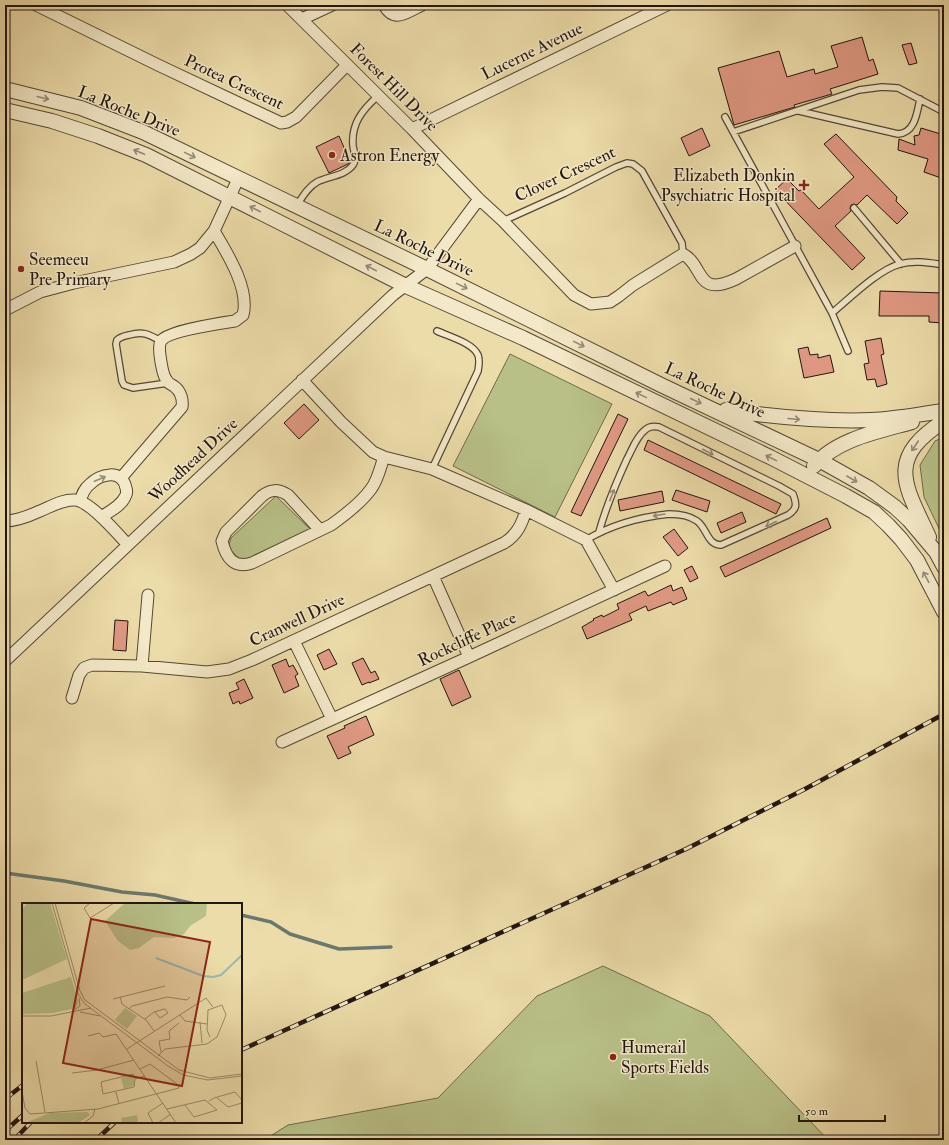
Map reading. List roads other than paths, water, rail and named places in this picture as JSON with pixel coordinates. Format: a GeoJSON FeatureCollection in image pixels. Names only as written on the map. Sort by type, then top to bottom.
{"type":"FeatureCollection","features":[{"type":"Feature","properties":{"kind":"street","name":"Protea Crescent"},"geometry":{"type":"LineString","coordinates":[[36,5],[273,120],[284,123],[296,117],[347,66]]}},
{"type":"Feature","properties":{"kind":"street","name":"Forest Hill Drive"},"geometry":{"type":"LineString","coordinates":[[287,5],[412,129],[479,199]]}},
{"type":"Feature","properties":{"kind":"street"},"geometry":{"type":"LineString","coordinates":[[302,19],[332,5]]}},
{"type":"Feature","properties":{"kind":"street"},"geometry":{"type":"LineString","coordinates":[[384,5],[390,14],[393,16],[399,16],[422,5]]}},
{"type":"Feature","properties":{"kind":"street","name":"Lucerne Avenue"},"geometry":{"type":"LineString","coordinates":[[412,129],[667,5]]}},
{"type":"Feature","properties":{"kind":"street","name":"La Roche Drive"},"geometry":{"type":"LineString","coordinates":[[5,89],[81,108],[143,132],[238,179],[428,269],[661,385],[819,460]]}},
{"type":"Feature","properties":{"kind":"street","name":"La Roche Drive"},"geometry":{"type":"LineString","coordinates":[[5,110],[52,121],[98,136],[146,155],[406,286],[523,338],[806,475]]}},
{"type":"Feature","properties":{"kind":"street"},"geometry":{"type":"LineString","coordinates":[[5,310],[40,292],[74,282],[174,262],[191,254],[200,248],[214,231],[238,179]]}},
{"type":"Feature","properties":{"kind":"street"},"geometry":{"type":"LineString","coordinates":[[406,286],[428,269],[479,199]]}},
{"type":"Feature","properties":{"kind":"street","name":"Clover Crescent"},"geometry":{"type":"LineString","coordinates":[[479,199],[503,221],[574,295],[591,304],[610,302],[632,285],[683,254],[689,257],[700,276],[708,282],[716,285],[728,283],[795,246]]}},
{"type":"Feature","properties":{"kind":"street"},"geometry":{"type":"LineString","coordinates":[[121,478],[182,406],[180,393],[175,387],[168,383],[163,373],[159,348],[163,338],[174,333],[235,321],[243,315],[244,302],[240,282],[230,259],[214,231]]}},
{"type":"Feature","properties":{"kind":"street","name":"Woodhead Drive"},"geometry":{"type":"LineString","coordinates":[[5,661],[392,295],[406,286]]}},
{"type":"Feature","properties":{"kind":"street"},"geometry":{"type":"LineString","coordinates":[[302,380],[340,422],[373,452],[384,457],[432,469],[526,510],[586,540],[614,590]]}},
{"type":"Feature","properties":{"kind":"street"},"geometry":{"type":"LineString","coordinates":[[714,409],[785,418],[825,421],[873,420],[944,412]]}},
{"type":"Feature","properties":{"kind":"street"},"geometry":{"type":"LineString","coordinates":[[944,412],[855,439],[842,445],[819,460],[806,475],[874,512],[888,525],[917,560],[944,612]]}},
{"type":"Feature","properties":{"kind":"street"},"geometry":{"type":"LineString","coordinates":[[944,421],[919,440],[909,455],[905,476],[910,494],[944,568]]}},
{"type":"Feature","properties":{"kind":"street"},"geometry":{"type":"LineString","coordinates":[[320,530],[288,495],[282,491],[273,490],[262,496],[226,532],[222,541],[224,550],[230,560],[241,565],[246,565],[331,525],[342,517],[371,489],[376,480],[384,457]]}},
{"type":"Feature","properties":{"kind":"street"},"geometry":{"type":"LineString","coordinates":[[819,460],[869,488],[895,506],[936,552]]}},
{"type":"Feature","properties":{"kind":"street"},"geometry":{"type":"LineString","coordinates":[[80,501],[83,492],[88,485],[96,480],[114,475],[121,478],[126,485],[126,496],[120,503],[101,517]]}},
{"type":"Feature","properties":{"kind":"street"},"geometry":{"type":"LineString","coordinates":[[5,521],[24,518],[67,501],[75,500],[83,502],[101,517],[128,545]]}},
{"type":"Feature","properties":{"kind":"street","name":"Cranwell Drive"},"geometry":{"type":"LineString","coordinates":[[72,698],[79,675],[84,668],[92,665],[142,666],[217,672],[241,665],[510,539],[522,524],[526,510]]}},
{"type":"Feature","properties":{"kind":"street","name":"Rockcliffe Place"},"geometry":{"type":"LineString","coordinates":[[282,742],[469,658],[665,566]]}},
{"type":"Feature","properties":{"kind":"street"},"geometry":{"type":"LineString","coordinates":[[433,576],[469,658]]}},
{"type":"Feature","properties":{"kind":"street"},"geometry":{"type":"LineString","coordinates":[[142,666],[148,595]]}},
{"type":"Feature","properties":{"kind":"street"},"geometry":{"type":"LineString","coordinates":[[294,641],[332,719]]}},
{"type":"Feature","properties":{"kind":"lane"},"geometry":{"type":"LineString","coordinates":[[733,132],[859,90],[898,88],[944,112]]}},
{"type":"Feature","properties":{"kind":"lane"},"geometry":{"type":"LineString","coordinates":[[296,206],[308,188],[319,181],[341,174],[355,162],[353,138],[354,127],[359,116],[378,96]]}},
{"type":"Feature","properties":{"kind":"lane"},"geometry":{"type":"LineString","coordinates":[[799,111],[894,134],[903,134],[912,126],[916,118],[920,99]]}},
{"type":"Feature","properties":{"kind":"lane"},"geometry":{"type":"LineString","coordinates":[[725,117],[832,313],[848,351]]}},
{"type":"Feature","properties":{"kind":"lane","name":"Clover Crescent"},"geometry":{"type":"LineString","coordinates":[[503,221],[565,193],[616,167],[627,163],[633,164],[642,171],[682,243],[683,254]]}},
{"type":"Feature","properties":{"kind":"lane"},"geometry":{"type":"LineString","coordinates":[[854,208],[901,264]]}},
{"type":"Feature","properties":{"kind":"lane"},"geometry":{"type":"LineString","coordinates":[[832,313],[873,279],[901,264],[920,262],[944,265]]}},
{"type":"Feature","properties":{"kind":"lane"},"geometry":{"type":"LineString","coordinates":[[432,469],[478,371],[480,360],[478,354],[469,345],[437,331]]}},
{"type":"Feature","properties":{"kind":"lane"},"geometry":{"type":"LineString","coordinates":[[161,341],[149,335],[138,333],[119,338],[116,340],[116,344],[124,385],[133,388],[168,383]]}},
{"type":"Feature","properties":{"kind":"lane"},"geometry":{"type":"LineString","coordinates":[[586,540],[599,532],[618,525],[659,515],[676,514],[697,521],[712,543],[721,545],[788,515],[794,511],[796,504],[793,494],[780,486],[659,427],[653,426],[644,430],[635,443],[615,486],[599,532]]}},
{"type":"Feature","properties":{"kind":"waterway"},"geometry":{"type":"LineString","coordinates":[[5,873],[64,881],[122,892],[155,895],[191,903]]}},
{"type":"Feature","properties":{"kind":"waterway"},"geometry":{"type":"LineString","coordinates":[[242,915],[271,922],[290,934],[339,949],[391,947]]}},
{"type":"Feature","properties":{"kind":"railway"},"geometry":{"type":"LineString","coordinates":[[242,1050],[686,849],[805,789],[944,714]]}},
{"type":"Feature","properties":{"kind":"railway"},"geometry":{"type":"LineString","coordinates":[[5,1099],[22,1086]]}},
{"type":"Feature","properties":{"kind":"railway"},"geometry":{"type":"LineString","coordinates":[[5,1131],[22,1116]]}},
{"type":"Feature","properties":{"kind":"railway"},"geometry":{"type":"LineString","coordinates":[[14,1140],[30,1123]]}},
{"type":"Feature","properties":{"kind":"railway"},"geometry":{"type":"LineString","coordinates":[[96,1140],[114,1123]]}},
{"type":"Feature","properties":{"kind":"place","name":"Astron Energy"},"geometry":{"type":"Point","coordinates":[332,155]}},
{"type":"Feature","properties":{"kind":"place","name":"Elizabeth Donkin Psychiatric Hospital"},"geometry":{"type":"Point","coordinates":[804,185]}},
{"type":"Feature","properties":{"kind":"place","name":"Seemeeu Pre Primary"},"geometry":{"type":"Point","coordinates":[21,269]}},
{"type":"Feature","properties":{"kind":"place","name":"Humerail Sports Fields"},"geometry":{"type":"Point","coordinates":[613,1057]}}]}
